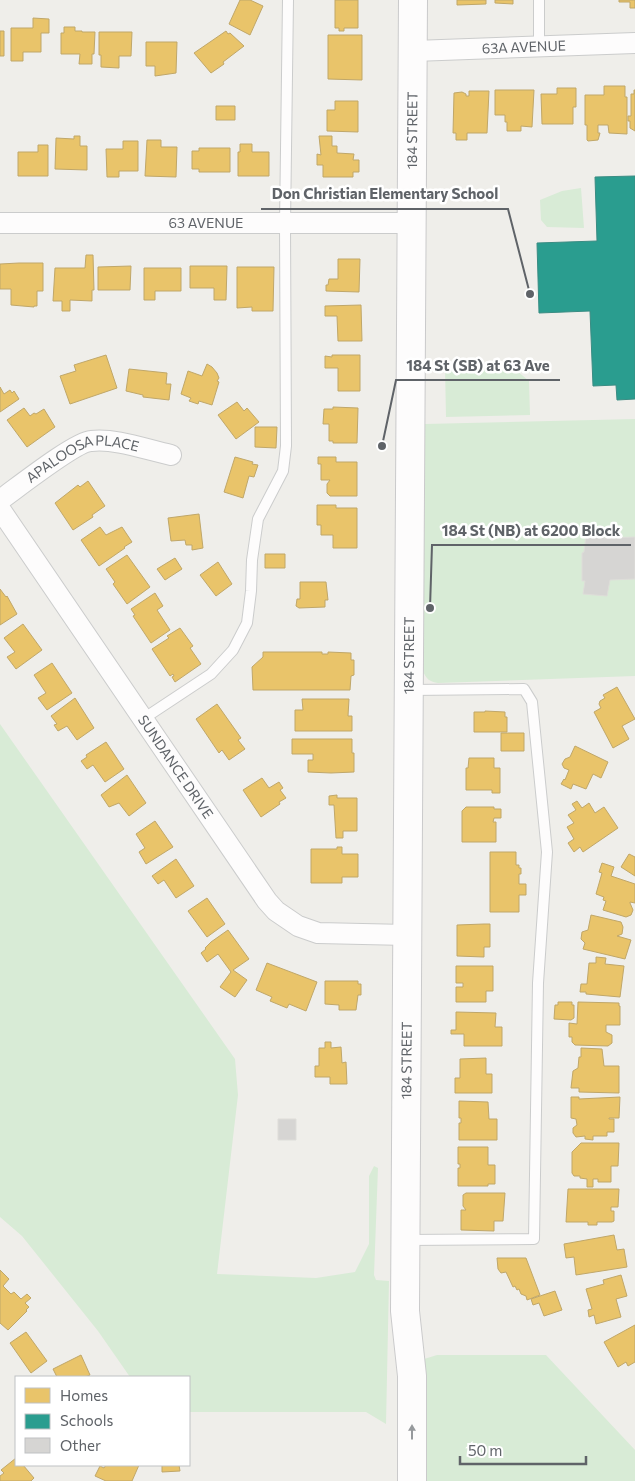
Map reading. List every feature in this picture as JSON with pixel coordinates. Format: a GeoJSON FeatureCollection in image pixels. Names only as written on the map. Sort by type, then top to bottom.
{"type":"FeatureCollection","features":[{"type":"Feature","properties":{"kind":"main road","name":"184 STREET"},"geometry":{"type":"LineString","coordinates":[[394,1481],[394,1374],[404,1311],[406,1240],[413,0]]}},
{"type":"Feature","properties":{"kind":"main road","name":"184 STREET"},"geometry":{"type":"LineString","coordinates":[[404,1311],[412,1376],[412,1481]]}},
{"type":"Feature","properties":{"kind":"street","name":"63A AVENUE"},"geometry":{"type":"LineString","coordinates":[[414,51],[635,43]]}},
{"type":"Feature","properties":{"kind":"street","name":"63 AVENUE"},"geometry":{"type":"LineString","coordinates":[[0,223],[411,223]]}},
{"type":"Feature","properties":{"kind":"street","name":"APALOOSA PLACE"},"geometry":{"type":"LineString","coordinates":[[0,500],[72,449],[89,441],[109,441],[171,455]]}},
{"type":"Feature","properties":{"kind":"street","name":"SUNDANCE DRIVE"},"geometry":{"type":"LineString","coordinates":[[0,509],[267,901],[276,911],[298,926],[318,933],[407,935]]}},
{"type":"Feature","properties":{"kind":"lane"},"geometry":{"type":"LineString","coordinates":[[143,719],[211,674],[233,650],[247,623],[252,560],[258,519],[283,472],[286,446],[285,224],[288,0]]}},
{"type":"Feature","properties":{"kind":"lane"},"geometry":{"type":"LineString","coordinates":[[539,0],[539,47]]}},
{"type":"Feature","properties":{"kind":"lane"},"geometry":{"type":"LineString","coordinates":[[406,1240],[534,1239],[538,983],[547,852],[532,702],[524,689],[409,690]]}},
{"type":"Feature","properties":{"kind":"green space"},"geometry":{"type":"Polygon","coordinates":[[[581,188],[584,228],[547,227],[541,220],[540,200],[562,191],[581,188]]]}},
{"type":"Feature","properties":{"kind":"green space"},"geometry":{"type":"Polygon","coordinates":[[[510,365],[529,381],[530,415],[446,417],[445,367],[510,365]]]}},
{"type":"Feature","properties":{"kind":"green space"},"geometry":{"type":"Polygon","coordinates":[[[635,419],[635,676],[438,683],[429,680],[423,671],[425,424],[635,419]]]}},
{"type":"Feature","properties":{"kind":"green space"},"geometry":{"type":"Polygon","coordinates":[[[0,724],[235,1059],[238,1095],[217,1274],[316,1278],[355,1272],[369,1244],[369,1176],[374,1166],[378,1168],[374,1275],[376,1280],[389,1281],[386,1424],[366,1412],[190,1412],[190,1376],[129,1376],[98,1331],[22,1236],[0,1217],[0,724]]]}},
{"type":"Feature","properties":{"kind":"green space"},"geometry":{"type":"Polygon","coordinates":[[[437,1355],[546,1355],[635,1450],[635,1481],[420,1481],[421,1360],[437,1355]]]}},
{"type":"Feature","properties":{"kind":"building: Homes"},"geometry":{"type":"Polygon","coordinates":[[[240,0],[250,0],[263,6],[250,35],[229,24],[240,0]]]}},
{"type":"Feature","properties":{"kind":"building: Homes"},"geometry":{"type":"Polygon","coordinates":[[[335,0],[358,0],[358,28],[344,28],[344,31],[339,31],[339,28],[335,28],[335,0]]]}},
{"type":"Feature","properties":{"kind":"building: Homes"},"geometry":{"type":"Polygon","coordinates":[[[457,0],[486,0],[486,4],[457,5],[457,0]]]}},
{"type":"Feature","properties":{"kind":"building: Homes"},"geometry":{"type":"Polygon","coordinates":[[[495,0],[513,0],[513,4],[495,3],[495,0]]]}},
{"type":"Feature","properties":{"kind":"building: Homes"},"geometry":{"type":"Polygon","coordinates":[[[619,0],[635,0],[635,8],[630,8],[630,2],[619,2],[619,0]]]}},
{"type":"Feature","properties":{"kind":"building: Homes"},"geometry":{"type":"Polygon","coordinates":[[[33,18],[49,19],[49,33],[41,33],[41,52],[23,52],[23,61],[11,61],[11,28],[33,28],[33,18]]]}},
{"type":"Feature","properties":{"kind":"building: Homes"},"geometry":{"type":"Polygon","coordinates":[[[64,27],[75,27],[75,31],[95,32],[92,64],[79,64],[80,54],[61,54],[61,33],[64,33],[64,27]]]}},
{"type":"Feature","properties":{"kind":"building: Homes"},"geometry":{"type":"Polygon","coordinates":[[[0,31],[4,31],[4,56],[0,56],[0,31]]]}},
{"type":"Feature","properties":{"kind":"building: Homes"},"geometry":{"type":"Polygon","coordinates":[[[226,31],[244,46],[211,73],[194,53],[226,31]]]}},
{"type":"Feature","properties":{"kind":"building: Homes"},"geometry":{"type":"Polygon","coordinates":[[[99,32],[132,32],[131,56],[119,56],[119,68],[101,67],[99,32]]]}},
{"type":"Feature","properties":{"kind":"building: Homes"},"geometry":{"type":"Polygon","coordinates":[[[328,35],[362,35],[362,80],[328,79],[328,35]]]}},
{"type":"Feature","properties":{"kind":"building: Homes"},"geometry":{"type":"Polygon","coordinates":[[[146,42],[177,42],[176,73],[155,76],[155,66],[146,66],[146,42]]]}},
{"type":"Feature","properties":{"kind":"building: Homes"},"geometry":{"type":"Polygon","coordinates":[[[604,86],[625,86],[625,97],[627,97],[627,134],[609,133],[608,125],[598,125],[598,133],[600,133],[598,140],[588,141],[587,125],[585,125],[585,95],[604,95],[604,86]]]}},
{"type":"Feature","properties":{"kind":"building: Homes"},"geometry":{"type":"Polygon","coordinates":[[[557,88],[576,88],[576,107],[573,107],[573,124],[542,124],[541,94],[557,94],[557,88]]]}},
{"type":"Feature","properties":{"kind":"building: Homes"},"geometry":{"type":"Polygon","coordinates":[[[495,90],[534,90],[532,127],[521,126],[521,131],[507,131],[505,115],[495,115],[495,90]]]}},
{"type":"Feature","properties":{"kind":"building: Homes"},"geometry":{"type":"Polygon","coordinates":[[[634,90],[635,131],[630,128],[630,121],[628,121],[628,116],[631,116],[631,94],[634,94],[634,90]]]}},
{"type":"Feature","properties":{"kind":"building: Homes"},"geometry":{"type":"Polygon","coordinates":[[[469,91],[489,91],[487,133],[467,133],[467,140],[456,140],[456,133],[453,133],[454,93],[462,92],[469,96],[469,91]]]}},
{"type":"Feature","properties":{"kind":"building: Homes"},"geometry":{"type":"Polygon","coordinates":[[[335,101],[358,101],[358,132],[327,131],[327,110],[335,110],[335,101]]]}},
{"type":"Feature","properties":{"kind":"building: Homes"},"geometry":{"type":"Polygon","coordinates":[[[216,106],[235,106],[235,120],[216,120],[216,106]]]}},
{"type":"Feature","properties":{"kind":"building: Homes"},"geometry":{"type":"Polygon","coordinates":[[[74,136],[80,136],[80,146],[87,146],[87,170],[55,169],[56,138],[74,139],[74,136]]]}},
{"type":"Feature","properties":{"kind":"building: Homes"},"geometry":{"type":"Polygon","coordinates":[[[319,136],[332,136],[332,146],[337,146],[337,153],[354,154],[353,160],[359,160],[359,172],[353,172],[353,177],[323,177],[323,165],[317,165],[317,154],[321,155],[319,136]]]}},
{"type":"Feature","properties":{"kind":"building: Homes"},"geometry":{"type":"Polygon","coordinates":[[[147,140],[161,140],[161,147],[177,147],[176,177],[145,176],[147,140]]]}},
{"type":"Feature","properties":{"kind":"building: Homes"},"geometry":{"type":"Polygon","coordinates":[[[123,141],[138,141],[138,171],[119,171],[119,177],[107,177],[106,149],[123,149],[123,141]]]}},
{"type":"Feature","properties":{"kind":"building: Homes"},"geometry":{"type":"Polygon","coordinates":[[[240,144],[252,144],[252,152],[269,152],[269,176],[238,176],[240,144]]]}},
{"type":"Feature","properties":{"kind":"building: Homes"},"geometry":{"type":"Polygon","coordinates":[[[38,145],[48,145],[48,176],[18,176],[18,152],[38,152],[38,145]]]}},
{"type":"Feature","properties":{"kind":"building: Homes"},"geometry":{"type":"Polygon","coordinates":[[[199,148],[230,148],[230,172],[199,172],[199,169],[192,169],[192,151],[199,151],[199,148]]]}},
{"type":"Feature","properties":{"kind":"building: Homes"},"geometry":{"type":"Polygon","coordinates":[[[86,255],[93,255],[94,290],[92,290],[92,301],[70,300],[70,311],[62,311],[62,301],[53,301],[55,268],[85,268],[86,255]]]}},
{"type":"Feature","properties":{"kind":"building: Homes"},"geometry":{"type":"Polygon","coordinates":[[[338,259],[360,259],[359,292],[326,291],[329,279],[338,279],[338,259]]]}},
{"type":"Feature","properties":{"kind":"building: Homes"},"geometry":{"type":"Polygon","coordinates":[[[43,263],[43,291],[37,291],[37,306],[11,305],[11,289],[0,289],[0,264],[43,263]]]}},
{"type":"Feature","properties":{"kind":"building: Homes"},"geometry":{"type":"Polygon","coordinates":[[[131,266],[130,290],[98,290],[98,267],[131,266]]]}},
{"type":"Feature","properties":{"kind":"building: Homes"},"geometry":{"type":"Polygon","coordinates":[[[190,266],[227,266],[226,300],[214,300],[214,288],[190,288],[190,266]]]}},
{"type":"Feature","properties":{"kind":"building: Homes"},"geometry":{"type":"Polygon","coordinates":[[[237,267],[274,267],[273,311],[252,311],[252,307],[237,308],[237,267]]]}},
{"type":"Feature","properties":{"kind":"building: Homes"},"geometry":{"type":"Polygon","coordinates":[[[144,268],[181,268],[181,291],[155,291],[155,300],[144,300],[144,268]]]}},
{"type":"Feature","properties":{"kind":"building: Homes"},"geometry":{"type":"Polygon","coordinates":[[[361,305],[362,341],[338,341],[337,316],[325,316],[325,306],[361,305]]]}},
{"type":"Feature","properties":{"kind":"building: Homes"},"geometry":{"type":"Polygon","coordinates":[[[106,355],[117,388],[70,404],[60,376],[76,371],[74,365],[106,355]]]}},
{"type":"Feature","properties":{"kind":"building: Homes"},"geometry":{"type":"Polygon","coordinates":[[[332,355],[360,355],[360,391],[338,391],[338,368],[325,368],[325,356],[332,357],[332,355]]]}},
{"type":"Feature","properties":{"kind":"building: Homes"},"geometry":{"type":"Polygon","coordinates":[[[207,364],[212,367],[219,378],[212,405],[199,401],[198,404],[189,401],[191,398],[181,394],[188,371],[202,376],[207,364]]]}},
{"type":"Feature","properties":{"kind":"building: Homes"},"geometry":{"type":"Polygon","coordinates":[[[129,369],[167,373],[166,384],[171,384],[169,400],[143,397],[143,395],[126,391],[129,369]]]}},
{"type":"Feature","properties":{"kind":"building: Homes"},"geometry":{"type":"Polygon","coordinates":[[[0,387],[4,394],[10,390],[12,393],[14,391],[19,399],[0,412],[0,387]]]}},
{"type":"Feature","properties":{"kind":"building: Homes"},"geometry":{"type":"Polygon","coordinates":[[[237,402],[244,411],[247,408],[259,422],[236,439],[218,415],[237,402]]]}},
{"type":"Feature","properties":{"kind":"building: Homes"},"geometry":{"type":"Polygon","coordinates":[[[333,407],[358,408],[357,443],[333,443],[333,441],[329,441],[329,424],[323,424],[324,409],[333,409],[333,407]]]}},
{"type":"Feature","properties":{"kind":"building: Homes"},"geometry":{"type":"Polygon","coordinates":[[[24,408],[30,416],[44,409],[55,427],[27,447],[7,420],[24,408]]]}},
{"type":"Feature","properties":{"kind":"building: Homes"},"geometry":{"type":"Polygon","coordinates":[[[255,427],[277,427],[276,448],[255,447],[255,427]]]}},
{"type":"Feature","properties":{"kind":"building: Homes"},"geometry":{"type":"Polygon","coordinates":[[[235,457],[258,465],[254,477],[249,476],[243,498],[224,492],[235,457]]]}},
{"type":"Feature","properties":{"kind":"building: Homes"},"geometry":{"type":"Polygon","coordinates":[[[318,457],[336,457],[336,462],[357,462],[357,496],[330,496],[327,493],[327,484],[330,480],[321,480],[321,464],[318,464],[318,457]]]}},
{"type":"Feature","properties":{"kind":"building: Homes"},"geometry":{"type":"Polygon","coordinates":[[[88,481],[105,506],[92,515],[93,517],[73,530],[55,503],[78,485],[80,487],[88,481]]]}},
{"type":"Feature","properties":{"kind":"building: Homes"},"geometry":{"type":"Polygon","coordinates":[[[317,505],[336,505],[336,508],[357,508],[357,548],[333,548],[333,535],[321,535],[321,525],[317,525],[317,505]]]}},
{"type":"Feature","properties":{"kind":"building: Homes"},"geometry":{"type":"Polygon","coordinates":[[[199,514],[203,548],[192,550],[192,545],[186,545],[185,540],[171,541],[168,518],[199,514]]]}},
{"type":"Feature","properties":{"kind":"building: Homes"},"geometry":{"type":"Polygon","coordinates":[[[100,527],[106,535],[122,527],[132,542],[99,566],[81,540],[100,527]]]}},
{"type":"Feature","properties":{"kind":"building: Homes"},"geometry":{"type":"Polygon","coordinates":[[[265,554],[285,554],[285,568],[265,568],[265,554]]]}},
{"type":"Feature","properties":{"kind":"building: Homes"},"geometry":{"type":"Polygon","coordinates":[[[127,555],[150,587],[127,604],[113,584],[115,582],[106,569],[127,555]]]}},
{"type":"Feature","properties":{"kind":"building: Homes"},"geometry":{"type":"Polygon","coordinates":[[[175,558],[182,569],[165,580],[157,569],[175,558]]]}},
{"type":"Feature","properties":{"kind":"building: Homes"},"geometry":{"type":"Polygon","coordinates":[[[218,562],[232,584],[216,596],[200,575],[218,562]]]}},
{"type":"Feature","properties":{"kind":"building: Homes"},"geometry":{"type":"Polygon","coordinates":[[[300,582],[326,582],[328,600],[325,600],[325,607],[299,608],[296,606],[297,599],[300,599],[300,582]]]}},
{"type":"Feature","properties":{"kind":"building: Homes"},"geometry":{"type":"Polygon","coordinates":[[[0,589],[7,596],[17,614],[0,625],[0,589]]]}},
{"type":"Feature","properties":{"kind":"building: Homes"},"geometry":{"type":"Polygon","coordinates":[[[155,593],[163,606],[157,610],[170,630],[151,643],[133,616],[135,615],[131,609],[155,593]]]}},
{"type":"Feature","properties":{"kind":"building: Homes"},"geometry":{"type":"Polygon","coordinates":[[[23,624],[42,650],[16,669],[7,657],[15,652],[4,638],[23,624]]]}},
{"type":"Feature","properties":{"kind":"building: Homes"},"geometry":{"type":"Polygon","coordinates":[[[180,628],[193,646],[190,648],[201,664],[175,682],[172,677],[174,676],[173,674],[170,676],[152,649],[180,628]]]}},
{"type":"Feature","properties":{"kind":"building: Homes"},"geometry":{"type":"Polygon","coordinates":[[[263,652],[351,653],[351,660],[354,660],[354,675],[351,676],[350,690],[253,690],[252,667],[263,657],[263,652]]]}},
{"type":"Feature","properties":{"kind":"building: Homes"},"geometry":{"type":"Polygon","coordinates":[[[52,663],[72,693],[47,710],[38,698],[46,693],[34,675],[52,663]]]}},
{"type":"Feature","properties":{"kind":"building: Homes"},"geometry":{"type":"Polygon","coordinates":[[[617,687],[635,719],[622,726],[629,739],[613,748],[594,712],[601,708],[599,704],[605,698],[603,695],[617,687]]]}},
{"type":"Feature","properties":{"kind":"building: Homes"},"geometry":{"type":"Polygon","coordinates":[[[75,698],[94,728],[77,740],[67,726],[58,731],[54,725],[57,724],[51,716],[75,698]]]}},
{"type":"Feature","properties":{"kind":"building: Homes"},"geometry":{"type":"Polygon","coordinates":[[[302,699],[349,699],[348,716],[352,716],[352,731],[295,731],[295,710],[303,710],[302,699]]]}},
{"type":"Feature","properties":{"kind":"building: Homes"},"geometry":{"type":"Polygon","coordinates":[[[217,704],[241,738],[238,740],[245,749],[229,760],[222,750],[219,753],[196,719],[217,704]]]}},
{"type":"Feature","properties":{"kind":"building: Homes"},"geometry":{"type":"Polygon","coordinates":[[[474,712],[505,712],[507,732],[474,732],[474,712]]]}},
{"type":"Feature","properties":{"kind":"building: Homes"},"geometry":{"type":"Polygon","coordinates":[[[501,733],[524,733],[524,751],[501,751],[501,733]]]}},
{"type":"Feature","properties":{"kind":"building: Homes"},"geometry":{"type":"Polygon","coordinates":[[[292,739],[352,739],[354,772],[308,772],[308,760],[313,760],[313,754],[292,754],[292,739]]]}},
{"type":"Feature","properties":{"kind":"building: Homes"},"geometry":{"type":"Polygon","coordinates":[[[106,742],[124,769],[105,782],[93,765],[87,769],[81,761],[87,757],[86,755],[106,742]]]}},
{"type":"Feature","properties":{"kind":"building: Homes"},"geometry":{"type":"Polygon","coordinates":[[[575,746],[608,762],[601,778],[593,774],[586,789],[573,784],[571,789],[561,784],[569,770],[564,768],[562,764],[565,759],[570,757],[575,746]]]}},
{"type":"Feature","properties":{"kind":"building: Homes"},"geometry":{"type":"Polygon","coordinates":[[[469,758],[494,758],[494,768],[500,768],[500,793],[492,793],[492,790],[466,790],[466,768],[468,768],[469,758]]]}},
{"type":"Feature","properties":{"kind":"building: Homes"},"geometry":{"type":"Polygon","coordinates":[[[127,775],[146,803],[129,816],[119,803],[109,807],[101,795],[127,775]]]}},
{"type":"Feature","properties":{"kind":"building: Homes"},"geometry":{"type":"Polygon","coordinates":[[[262,778],[269,788],[279,782],[283,788],[280,790],[286,798],[261,817],[243,790],[262,778]]]}},
{"type":"Feature","properties":{"kind":"building: Homes"},"geometry":{"type":"Polygon","coordinates":[[[337,795],[337,798],[357,798],[357,831],[343,831],[343,838],[336,838],[334,805],[329,805],[329,796],[337,795]]]}},
{"type":"Feature","properties":{"kind":"building: Homes"},"geometry":{"type":"Polygon","coordinates":[[[577,801],[582,808],[589,803],[595,813],[604,807],[618,828],[583,852],[580,847],[574,852],[568,843],[574,839],[567,827],[574,823],[568,815],[576,810],[572,804],[577,801]]]}},
{"type":"Feature","properties":{"kind":"building: Homes"},"geometry":{"type":"Polygon","coordinates":[[[466,807],[494,807],[494,809],[501,809],[501,818],[494,818],[493,822],[496,822],[496,842],[462,842],[462,811],[466,807]]]}},
{"type":"Feature","properties":{"kind":"building: Homes"},"geometry":{"type":"Polygon","coordinates":[[[155,821],[173,847],[146,864],[139,852],[145,848],[136,834],[155,821]]]}},
{"type":"Feature","properties":{"kind":"building: Homes"},"geometry":{"type":"Polygon","coordinates":[[[337,847],[342,847],[342,854],[358,854],[358,877],[342,877],[342,883],[311,883],[311,849],[337,849],[337,847]]]}},
{"type":"Feature","properties":{"kind":"building: Homes"},"geometry":{"type":"Polygon","coordinates":[[[490,852],[516,852],[516,865],[519,865],[519,868],[521,868],[519,884],[526,884],[526,895],[519,895],[519,912],[490,912],[490,852]]]}},
{"type":"Feature","properties":{"kind":"building: Homes"},"geometry":{"type":"Polygon","coordinates":[[[629,854],[635,857],[635,876],[621,867],[629,854]]]}},
{"type":"Feature","properties":{"kind":"building: Homes"},"geometry":{"type":"Polygon","coordinates":[[[176,859],[194,886],[176,898],[164,880],[158,884],[152,876],[176,859]]]}},
{"type":"Feature","properties":{"kind":"building: Homes"},"geometry":{"type":"Polygon","coordinates":[[[602,863],[614,867],[611,876],[635,884],[635,903],[630,902],[633,910],[631,915],[626,917],[603,910],[606,901],[603,900],[604,897],[596,894],[602,873],[599,872],[602,863]]]}},
{"type":"Feature","properties":{"kind":"building: Homes"},"geometry":{"type":"Polygon","coordinates":[[[207,898],[225,924],[207,937],[188,911],[207,898]]]}},
{"type":"Feature","properties":{"kind":"building: Homes"},"geometry":{"type":"Polygon","coordinates":[[[591,915],[621,922],[623,927],[622,934],[617,936],[631,940],[625,959],[583,949],[585,943],[581,939],[582,932],[588,930],[591,915]]]}},
{"type":"Feature","properties":{"kind":"building: Homes"},"geometry":{"type":"Polygon","coordinates":[[[490,924],[490,947],[484,947],[484,957],[457,956],[457,925],[490,924]]]}},
{"type":"Feature","properties":{"kind":"building: Homes"},"geometry":{"type":"Polygon","coordinates":[[[228,930],[249,959],[233,970],[247,980],[235,997],[220,987],[231,972],[218,954],[207,962],[201,953],[211,942],[228,930]]]}},
{"type":"Feature","properties":{"kind":"building: Homes"},"geometry":{"type":"Polygon","coordinates":[[[596,957],[606,958],[605,964],[624,966],[620,997],[580,992],[581,984],[587,984],[589,963],[596,963],[596,957]]]}},
{"type":"Feature","properties":{"kind":"building: Homes"},"geometry":{"type":"Polygon","coordinates":[[[267,963],[317,982],[306,1011],[289,1004],[287,1008],[270,1001],[272,997],[256,990],[267,963]]]}},
{"type":"Feature","properties":{"kind":"building: Homes"},"geometry":{"type":"Polygon","coordinates":[[[456,966],[493,966],[493,991],[486,991],[486,1002],[456,1002],[456,987],[463,987],[463,983],[456,983],[456,966]]]}},
{"type":"Feature","properties":{"kind":"building: Homes"},"geometry":{"type":"Polygon","coordinates":[[[325,981],[358,981],[358,984],[361,984],[361,995],[358,995],[356,1010],[339,1010],[339,1005],[325,1004],[325,981]]]}},
{"type":"Feature","properties":{"kind":"building: Homes"},"geometry":{"type":"Polygon","coordinates":[[[558,1002],[572,1002],[572,1005],[574,1005],[574,1018],[571,1020],[554,1019],[555,1005],[558,1005],[558,1002]]]}},
{"type":"Feature","properties":{"kind":"building: Homes"},"geometry":{"type":"Polygon","coordinates":[[[578,1002],[619,1003],[620,1025],[606,1025],[606,1032],[612,1035],[612,1043],[608,1046],[575,1045],[572,1042],[572,1037],[569,1037],[569,1023],[577,1024],[578,1002]]]}},
{"type":"Feature","properties":{"kind":"building: Homes"},"geometry":{"type":"Polygon","coordinates":[[[456,1012],[496,1013],[495,1027],[502,1027],[502,1046],[464,1046],[464,1034],[451,1034],[451,1030],[456,1030],[456,1012]]]}},
{"type":"Feature","properties":{"kind":"building: Homes"},"geometry":{"type":"Polygon","coordinates":[[[325,1042],[331,1042],[331,1048],[341,1047],[342,1063],[346,1062],[347,1084],[330,1084],[330,1077],[315,1077],[315,1066],[319,1066],[319,1048],[325,1048],[325,1042]]]}},
{"type":"Feature","properties":{"kind":"building: Homes"},"geometry":{"type":"Polygon","coordinates":[[[581,1048],[602,1049],[604,1066],[619,1066],[619,1093],[579,1092],[579,1088],[571,1088],[573,1071],[578,1068],[579,1057],[581,1057],[581,1048]]]}},
{"type":"Feature","properties":{"kind":"building: Homes"},"geometry":{"type":"Polygon","coordinates":[[[486,1058],[486,1074],[492,1074],[492,1093],[455,1093],[455,1078],[460,1078],[460,1059],[486,1058]]]}},
{"type":"Feature","properties":{"kind":"building: Homes"},"geometry":{"type":"Polygon","coordinates":[[[571,1097],[579,1097],[579,1099],[620,1097],[619,1118],[609,1118],[614,1119],[614,1132],[607,1132],[607,1136],[593,1136],[593,1140],[585,1139],[585,1136],[576,1137],[573,1133],[573,1128],[577,1125],[576,1119],[571,1118],[571,1097]]]}},
{"type":"Feature","properties":{"kind":"building: Homes"},"geometry":{"type":"Polygon","coordinates":[[[459,1101],[488,1102],[489,1119],[497,1119],[497,1140],[459,1140],[459,1123],[461,1123],[461,1118],[459,1118],[459,1101]]]}},
{"type":"Feature","properties":{"kind":"building: Homes"},"geometry":{"type":"Polygon","coordinates":[[[581,1143],[619,1143],[618,1166],[611,1166],[611,1182],[598,1182],[598,1179],[593,1179],[593,1187],[587,1187],[587,1179],[574,1176],[572,1173],[572,1152],[581,1143]]]}},
{"type":"Feature","properties":{"kind":"building: Homes"},"geometry":{"type":"Polygon","coordinates":[[[458,1147],[488,1147],[488,1165],[495,1165],[495,1184],[488,1184],[488,1186],[458,1186],[458,1168],[460,1168],[460,1164],[458,1164],[458,1147]]]}},
{"type":"Feature","properties":{"kind":"building: Homes"},"geometry":{"type":"Polygon","coordinates":[[[568,1189],[619,1189],[618,1207],[611,1207],[611,1211],[614,1211],[614,1221],[597,1222],[597,1225],[588,1225],[588,1222],[566,1222],[568,1189]]]}},
{"type":"Feature","properties":{"kind":"building: Homes"},"geometry":{"type":"Polygon","coordinates":[[[466,1193],[505,1193],[503,1221],[494,1221],[494,1231],[461,1230],[461,1210],[466,1210],[463,1206],[463,1195],[466,1193]]]}},
{"type":"Feature","properties":{"kind":"building: Homes"},"geometry":{"type":"Polygon","coordinates":[[[614,1235],[617,1250],[624,1249],[627,1267],[576,1275],[574,1257],[566,1258],[564,1244],[614,1235]]]}},
{"type":"Feature","properties":{"kind":"building: Homes"},"geometry":{"type":"Polygon","coordinates":[[[497,1258],[526,1258],[540,1295],[527,1300],[526,1296],[521,1294],[519,1289],[517,1290],[515,1286],[513,1287],[506,1272],[501,1273],[498,1269],[497,1258]]]}},
{"type":"Feature","properties":{"kind":"building: Homes"},"geometry":{"type":"Polygon","coordinates":[[[0,1270],[9,1279],[3,1286],[11,1294],[14,1292],[21,1299],[27,1294],[31,1298],[25,1303],[29,1307],[27,1311],[8,1330],[0,1323],[0,1270]]]}},
{"type":"Feature","properties":{"kind":"building: Homes"},"geometry":{"type":"Polygon","coordinates":[[[621,1275],[627,1296],[616,1299],[621,1317],[596,1324],[594,1315],[589,1317],[588,1310],[592,1309],[586,1289],[604,1284],[603,1280],[621,1275]]]}},
{"type":"Feature","properties":{"kind":"building: Homes"},"geometry":{"type":"Polygon","coordinates":[[[555,1291],[562,1310],[544,1316],[539,1303],[533,1305],[531,1299],[555,1291]]]}},
{"type":"Feature","properties":{"kind":"building: Homes"},"geometry":{"type":"Polygon","coordinates":[[[635,1325],[635,1362],[628,1366],[626,1362],[618,1367],[604,1342],[635,1325]]]}},
{"type":"Feature","properties":{"kind":"building: Homes"},"geometry":{"type":"Polygon","coordinates":[[[26,1332],[47,1361],[31,1373],[10,1343],[26,1332]]]}},
{"type":"Feature","properties":{"kind":"building: Homes"},"geometry":{"type":"Polygon","coordinates":[[[81,1355],[90,1375],[56,1376],[53,1369],[81,1355]]]}},
{"type":"Feature","properties":{"kind":"building: Homes"},"geometry":{"type":"Polygon","coordinates":[[[15,1459],[15,1466],[24,1466],[34,1478],[31,1481],[0,1481],[0,1476],[4,1473],[1,1470],[15,1459]]]}},
{"type":"Feature","properties":{"kind":"building: Homes"},"geometry":{"type":"Polygon","coordinates":[[[100,1466],[104,1468],[105,1466],[139,1466],[132,1481],[106,1481],[95,1476],[100,1466]]]}},
{"type":"Feature","properties":{"kind":"building: Homes"},"geometry":{"type":"Polygon","coordinates":[[[162,1466],[179,1466],[180,1471],[162,1472],[162,1466]]]}},
{"type":"Feature","properties":{"kind":"building: Schools"},"geometry":{"type":"Polygon","coordinates":[[[635,176],[635,399],[617,400],[616,385],[593,386],[590,311],[539,313],[537,243],[597,241],[595,177],[635,176]]]}},
{"type":"Feature","properties":{"kind":"building: Other"},"geometry":{"type":"Polygon","coordinates":[[[586,535],[603,535],[604,538],[635,537],[635,579],[610,580],[607,596],[583,594],[585,581],[582,581],[582,553],[584,552],[586,535]]]}},
{"type":"Feature","properties":{"kind":"building: Other"},"geometry":{"type":"Polygon","coordinates":[[[278,1119],[296,1119],[296,1140],[278,1140],[278,1119]]]}},
{"type":"Feature","properties":{"kind":"place","name":"Don Christian Elementary School"},"geometry":{"type":"Point","coordinates":[530,294]}},
{"type":"Feature","properties":{"kind":"place","name":"184 St (SB) at 63 Ave"},"geometry":{"type":"Point","coordinates":[382,446]}},
{"type":"Feature","properties":{"kind":"place","name":"184 St (NB) at 6200 Block"},"geometry":{"type":"Point","coordinates":[430,608]}}]}
